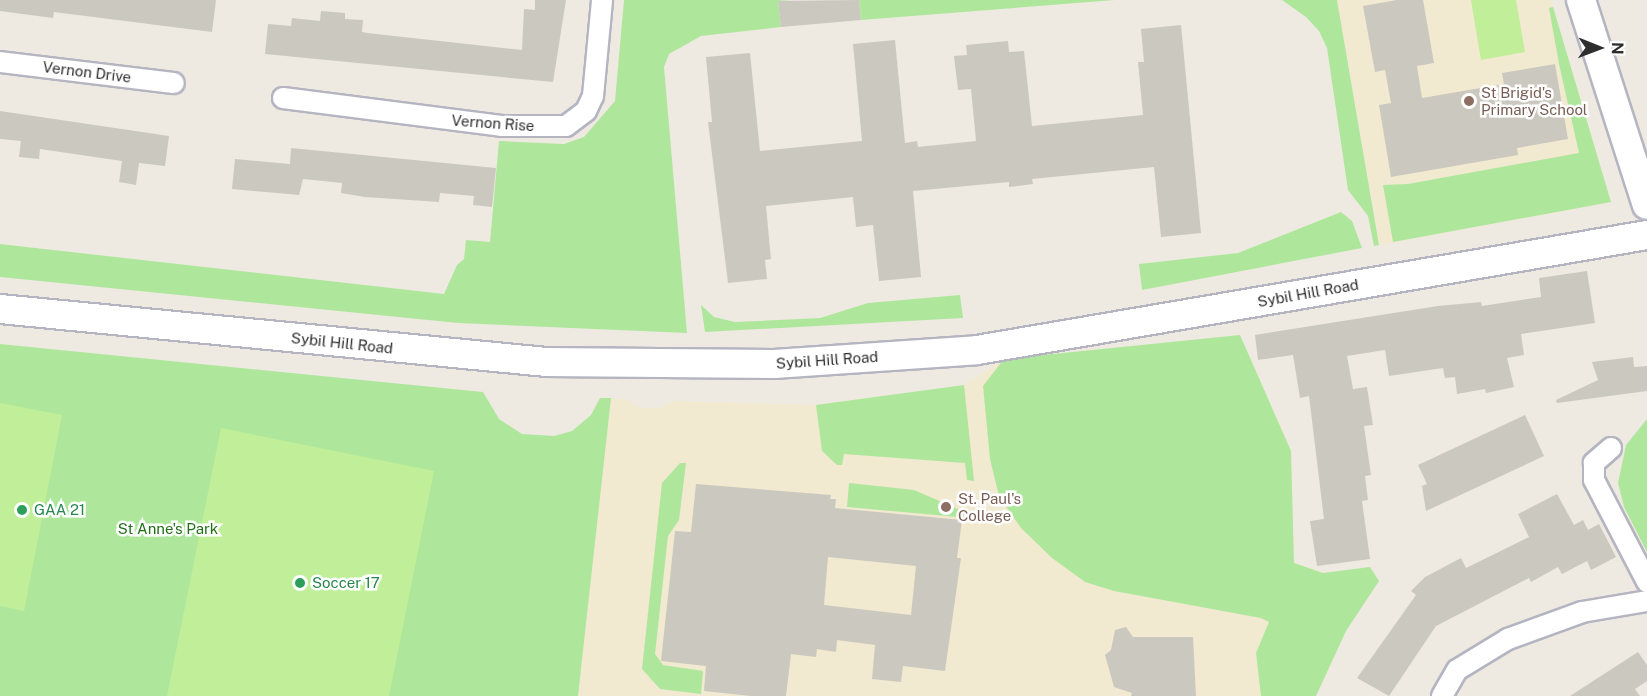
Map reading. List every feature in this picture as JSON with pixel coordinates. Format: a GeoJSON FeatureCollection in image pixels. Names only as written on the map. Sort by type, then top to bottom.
{"type":"FeatureCollection","features":[{"type":"Feature","properties":{"kind":"main road"},"geometry":{"type":"LineString","coordinates":[[1581,0],[1647,205]]}},
{"type":"Feature","properties":{"kind":"main road","name":"Sybil Hill Road"},"geometry":{"type":"LineString","coordinates":[[0,309],[546,362],[774,364],[977,350],[1647,235]]}},
{"type":"Feature","properties":{"kind":"street","name":"Vernon Rise"},"geometry":{"type":"LineString","coordinates":[[283,98],[501,126],[566,126],[586,111],[593,96],[602,0]]}},
{"type":"Feature","properties":{"kind":"street","name":"Vernon Drive"},"geometry":{"type":"LineString","coordinates":[[0,62],[174,83]]}},
{"type":"Feature","properties":{"kind":"street"},"geometry":{"type":"LineString","coordinates":[[1611,448],[1594,464],[1594,480],[1647,582]]}},
{"type":"Feature","properties":{"kind":"street"},"geometry":{"type":"LineString","coordinates":[[1442,696],[1457,670],[1508,639],[1582,612],[1647,601]]}},
{"type":"Feature","properties":{"kind":"shaded area","name":"St Brigid's Primary School"},"geometry":{"type":"Polygon","coordinates":[[[1337,0],[1551,0],[1611,202],[1379,245],[1337,0]]]}},
{"type":"Feature","properties":{"kind":"shaded area","name":"St. Paul's College"},"geometry":{"type":"Polygon","coordinates":[[[1240,335],[1291,451],[1294,563],[1323,573],[1370,567],[1379,581],[1346,631],[1316,696],[578,696],[611,398],[628,400],[641,408],[660,408],[674,401],[816,405],[964,385],[1004,359],[1240,335]]]}},
{"type":"Feature","properties":{"kind":"green space"},"geometry":{"type":"Polygon","coordinates":[[[624,0],[791,0],[778,1],[781,27],[701,36],[669,54],[664,67],[687,333],[458,323],[0,277],[0,244],[444,294],[457,265],[464,259],[466,240],[490,242],[499,141],[564,144],[584,137],[615,101],[624,0]]]}},
{"type":"Feature","properties":{"kind":"green space"},"geometry":{"type":"Polygon","coordinates":[[[859,0],[1115,0],[861,20],[859,0]]]}},
{"type":"Feature","properties":{"kind":"green space"},"geometry":{"type":"Polygon","coordinates":[[[1282,0],[1337,0],[1379,245],[1374,246],[1368,216],[1348,190],[1327,48],[1319,31],[1306,17],[1282,0]]]}},
{"type":"Feature","properties":{"kind":"green space"},"geometry":{"type":"Polygon","coordinates":[[[1471,0],[1516,0],[1525,52],[1481,60],[1471,0]]]}},
{"type":"Feature","properties":{"kind":"green space"},"geometry":{"type":"Polygon","coordinates":[[[1553,7],[1611,202],[1393,242],[1383,185],[1408,184],[1579,153],[1549,8],[1553,7]]]}},
{"type":"Feature","properties":{"kind":"green space"},"geometry":{"type":"Polygon","coordinates":[[[1341,212],[1352,221],[1362,248],[1142,290],[1139,264],[1238,253],[1341,212]]]}},
{"type":"Feature","properties":{"kind":"green space"},"geometry":{"type":"Polygon","coordinates":[[[960,295],[963,318],[705,332],[701,305],[714,317],[735,322],[820,318],[868,303],[960,295]]]}},
{"type":"Feature","properties":{"kind":"green space"},"geometry":{"type":"Polygon","coordinates":[[[1240,335],[1291,451],[1294,563],[1323,573],[1370,567],[1379,581],[1346,631],[1316,696],[1261,696],[1256,653],[1269,622],[1261,618],[1114,591],[1085,582],[1052,558],[1021,528],[999,496],[990,459],[983,386],[1004,359],[1240,335]]]}},
{"type":"Feature","properties":{"kind":"green space","name":"St Anne's Park"},"geometry":{"type":"Polygon","coordinates":[[[0,344],[483,392],[499,419],[522,434],[554,436],[572,431],[591,415],[600,398],[611,398],[578,696],[0,696],[0,344]]]}},
{"type":"Feature","properties":{"kind":"green space"},"geometry":{"type":"Polygon","coordinates":[[[964,385],[974,481],[967,480],[965,463],[844,454],[842,465],[837,465],[822,451],[816,405],[964,385]]]}},
{"type":"Feature","properties":{"kind":"green space","name":"GAA 21"},"geometry":{"type":"Polygon","coordinates":[[[0,403],[62,415],[24,611],[0,606],[0,403]]]}},
{"type":"Feature","properties":{"kind":"green space"},"geometry":{"type":"Polygon","coordinates":[[[1647,419],[1647,552],[1624,507],[1618,483],[1626,445],[1647,419]]]}},
{"type":"Feature","properties":{"kind":"green space","name":"Soccer 17"},"geometry":{"type":"Polygon","coordinates":[[[221,428],[434,471],[389,696],[167,696],[221,428]]]}},
{"type":"Feature","properties":{"kind":"green space"},"geometry":{"type":"Polygon","coordinates":[[[680,463],[686,463],[679,520],[668,536],[655,654],[663,665],[703,671],[701,694],[660,689],[642,669],[662,483],[680,463]]]}},
{"type":"Feature","properties":{"kind":"green space"},"geometry":{"type":"Polygon","coordinates":[[[849,483],[914,490],[965,512],[969,518],[847,507],[849,483]]]}},
{"type":"Feature","properties":{"kind":"building"},"geometry":{"type":"Polygon","coordinates":[[[0,0],[216,0],[212,32],[54,12],[53,18],[0,11],[0,0]]]}},
{"type":"Feature","properties":{"kind":"building"},"geometry":{"type":"Polygon","coordinates":[[[535,0],[566,0],[553,82],[265,54],[268,24],[291,26],[292,18],[320,21],[321,11],[345,13],[345,19],[363,20],[362,32],[367,33],[522,50],[524,9],[535,10],[535,0]]]}},
{"type":"Feature","properties":{"kind":"building"},"geometry":{"type":"Polygon","coordinates":[[[859,0],[861,20],[781,27],[778,1],[859,0]]]}},
{"type":"Feature","properties":{"kind":"building"},"geometry":{"type":"Polygon","coordinates":[[[1397,0],[1423,0],[1434,63],[1417,66],[1422,98],[1504,84],[1502,73],[1555,64],[1568,139],[1517,148],[1518,155],[1391,177],[1379,105],[1391,103],[1385,70],[1375,72],[1363,6],[1397,0]]]}},
{"type":"Feature","properties":{"kind":"building"},"geometry":{"type":"Polygon","coordinates":[[[1181,25],[1201,233],[1161,237],[1154,167],[1032,179],[1033,184],[1009,187],[1009,182],[913,191],[921,277],[879,281],[873,225],[856,227],[853,197],[766,206],[771,259],[765,260],[767,279],[728,283],[708,122],[712,122],[706,57],[750,53],[760,151],[862,141],[853,44],[895,40],[905,143],[917,141],[918,147],[976,141],[971,89],[958,90],[954,56],[967,55],[966,45],[1008,41],[1009,52],[1024,51],[1032,126],[1143,115],[1138,62],[1144,62],[1141,29],[1181,25]]]}},
{"type":"Feature","properties":{"kind":"building"},"geometry":{"type":"Polygon","coordinates":[[[0,111],[169,136],[165,166],[139,163],[136,185],[119,182],[122,161],[40,149],[39,159],[19,157],[21,141],[0,139],[0,111]]]}},
{"type":"Feature","properties":{"kind":"building"},"geometry":{"type":"Polygon","coordinates":[[[291,148],[496,168],[492,207],[473,205],[474,196],[440,193],[439,202],[365,197],[341,193],[342,183],[303,179],[299,195],[232,189],[235,159],[290,164],[291,148]]]}},
{"type":"Feature","properties":{"kind":"building"},"geometry":{"type":"Polygon","coordinates":[[[1587,271],[1595,323],[1521,334],[1524,355],[1507,358],[1514,387],[1486,393],[1485,389],[1457,394],[1455,377],[1445,378],[1443,368],[1389,376],[1385,350],[1347,356],[1353,389],[1367,387],[1373,425],[1364,426],[1371,475],[1365,476],[1368,500],[1362,501],[1370,559],[1317,566],[1310,521],[1324,519],[1309,396],[1300,398],[1293,355],[1258,360],[1255,335],[1438,306],[1481,302],[1482,306],[1541,297],[1539,278],[1587,271]]]}},
{"type":"Feature","properties":{"kind":"building"},"geometry":{"type":"Polygon","coordinates":[[[1633,357],[1634,367],[1647,366],[1647,391],[1557,403],[1556,400],[1598,380],[1592,362],[1633,357]]]}},
{"type":"Feature","properties":{"kind":"building"},"geometry":{"type":"Polygon","coordinates":[[[1525,415],[1544,456],[1426,511],[1422,486],[1427,484],[1418,465],[1525,415]]]}},
{"type":"Feature","properties":{"kind":"building"},"geometry":{"type":"Polygon","coordinates":[[[696,484],[831,495],[830,499],[836,499],[835,508],[962,520],[957,558],[961,558],[945,671],[903,666],[901,682],[872,679],[875,645],[837,640],[836,652],[817,649],[816,657],[791,654],[786,696],[751,696],[704,691],[706,666],[661,661],[675,531],[691,532],[696,484]],[[828,557],[824,605],[911,615],[916,566],[828,557]]]}},
{"type":"Feature","properties":{"kind":"building"},"geometry":{"type":"Polygon","coordinates":[[[1557,494],[1574,525],[1583,520],[1588,530],[1599,524],[1616,557],[1591,570],[1587,561],[1562,574],[1558,567],[1531,582],[1529,578],[1436,626],[1389,696],[1357,678],[1416,595],[1411,591],[1425,577],[1461,558],[1466,568],[1529,537],[1518,514],[1557,494]]]}},
{"type":"Feature","properties":{"kind":"building"},"geometry":{"type":"Polygon","coordinates":[[[1126,627],[1133,637],[1193,637],[1196,696],[1131,696],[1132,693],[1114,687],[1105,655],[1111,650],[1115,630],[1126,627]]]}},
{"type":"Feature","properties":{"kind":"building"},"geometry":{"type":"Polygon","coordinates":[[[1638,652],[1647,665],[1647,681],[1635,689],[1640,696],[1570,696],[1638,652]]]}},
{"type":"Feature","properties":{"kind":"place","name":"St Brigid's Primary School"},"geometry":{"type":"Point","coordinates":[1469,101]}},
{"type":"Feature","properties":{"kind":"place","name":"St. Paul's College"},"geometry":{"type":"Point","coordinates":[946,507]}},
{"type":"Feature","properties":{"kind":"place","name":"GAA 21"},"geometry":{"type":"Point","coordinates":[22,510]}},
{"type":"Feature","properties":{"kind":"place","name":"Soccer 17"},"geometry":{"type":"Point","coordinates":[300,583]}}]}
